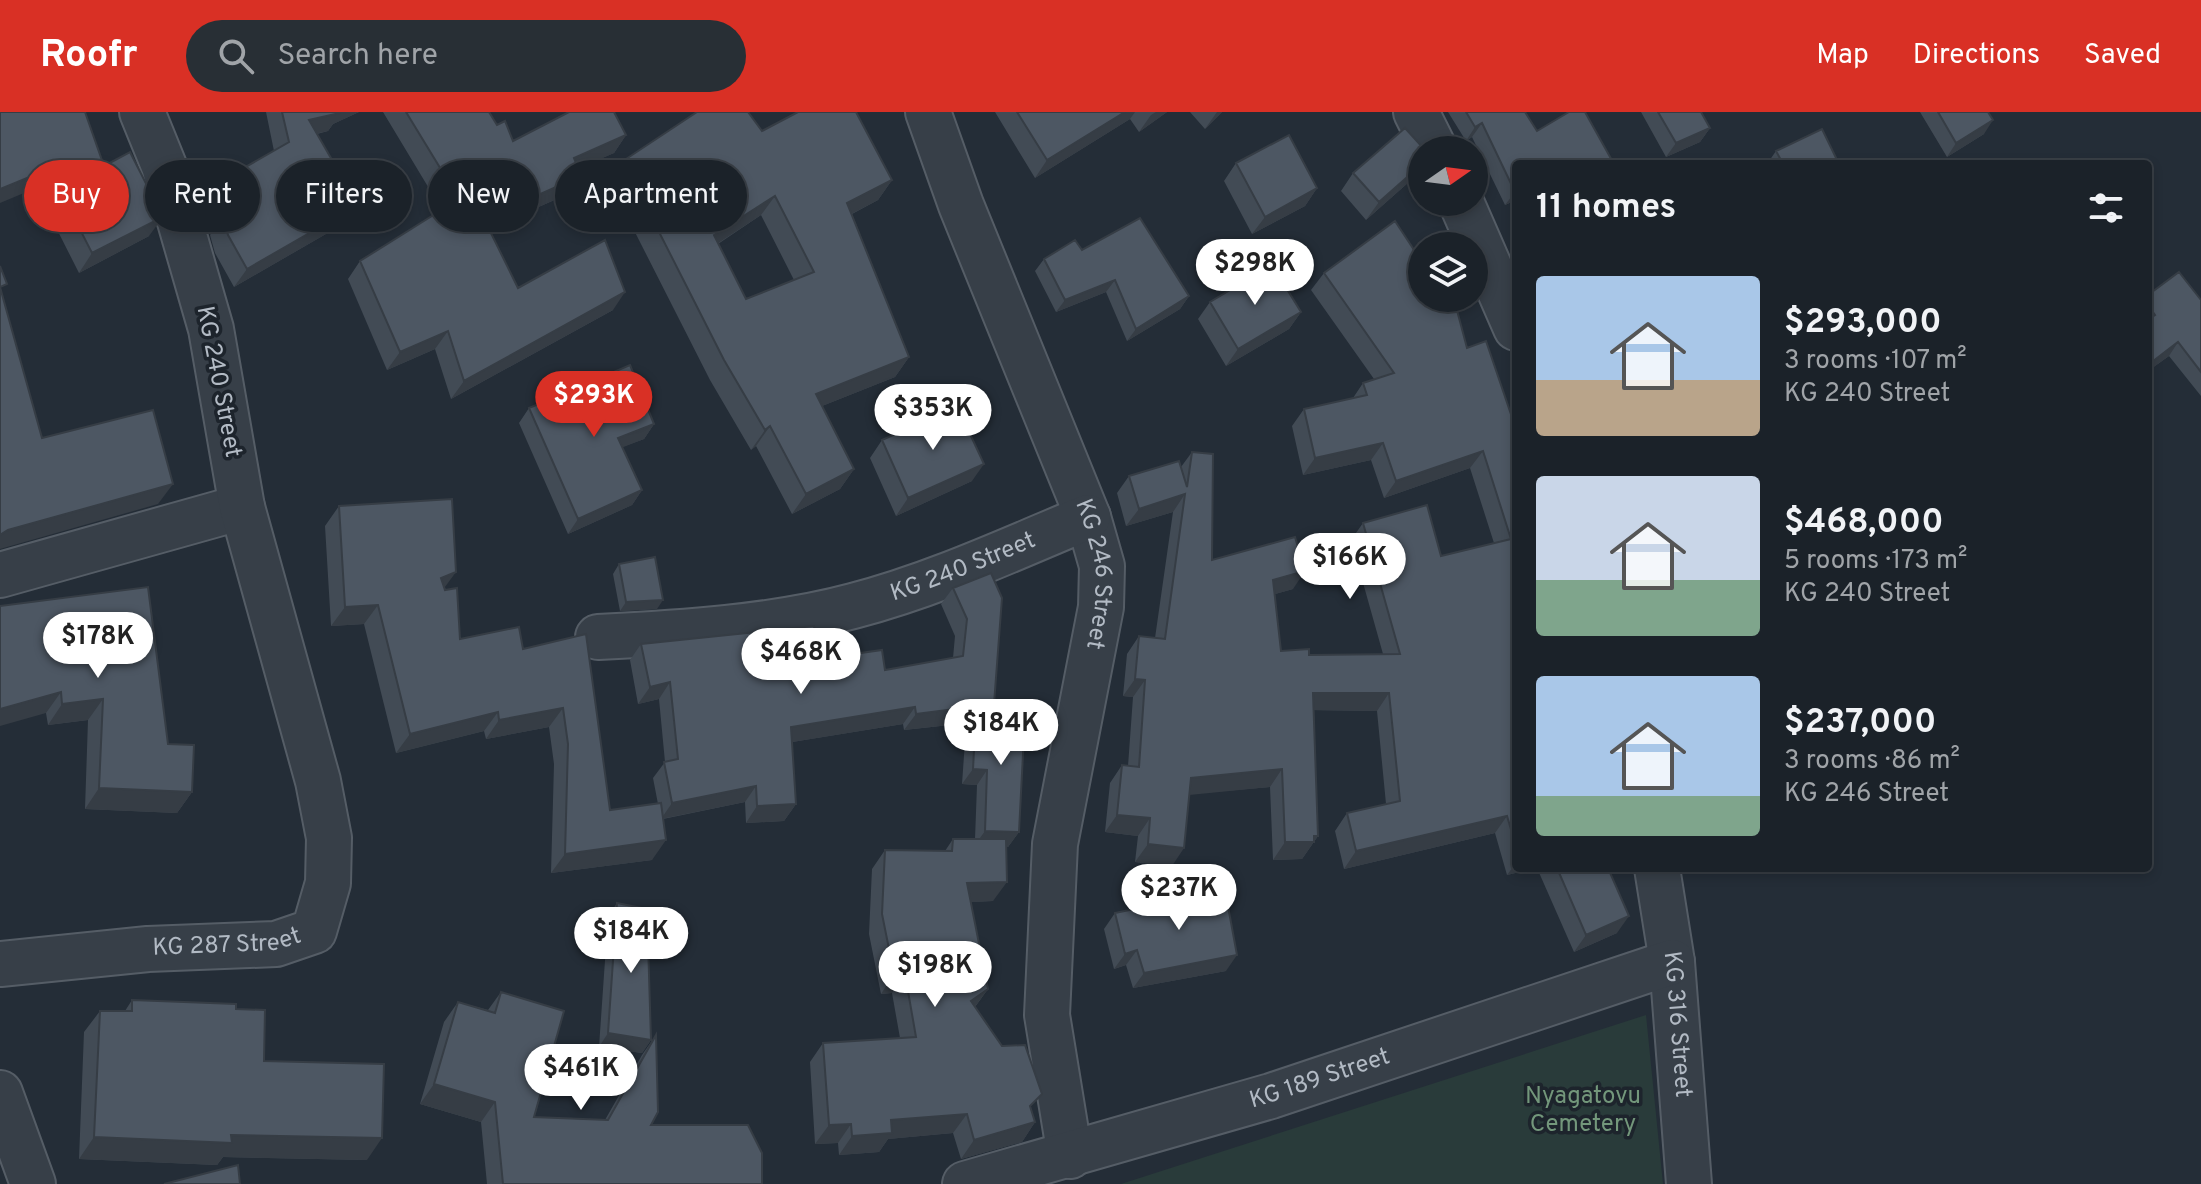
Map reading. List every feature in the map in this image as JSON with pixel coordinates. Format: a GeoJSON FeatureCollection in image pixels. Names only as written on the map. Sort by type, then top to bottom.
{"type":"FeatureCollection","features":[{"type":"Feature","properties":{"kind":"street","name":"KG 240 Street"},"geometry":{"type":"LineString","coordinates":[[142,112],[164,166],[211,329],[242,507],[284,656]]}},
{"type":"Feature","properties":{"kind":"street","name":"KG 246 Street"},"geometry":{"type":"LineString","coordinates":[[928,112],[961,205],[1088,517],[1102,566],[1101,607],[1055,844],[1047,1015],[1070,1156]]}},
{"type":"Feature","properties":{"kind":"street"},"geometry":{"type":"LineString","coordinates":[[1416,112],[1428,136]]}},
{"type":"Feature","properties":{"kind":"street"},"geometry":{"type":"LineString","coordinates":[[1467,216],[1512,319]]}},
{"type":"Feature","properties":{"kind":"street"},"geometry":{"type":"LineString","coordinates":[[0,575],[242,507]]}},
{"type":"Feature","properties":{"kind":"street","name":"KG 240 Street"},"geometry":{"type":"LineString","coordinates":[[598,637],[697,632],[852,607],[945,576],[1088,517]]}},
{"type":"Feature","properties":{"kind":"street","name":"KG 287 Street"},"geometry":{"type":"LineString","coordinates":[[0,964],[148,949],[276,944],[314,931],[328,883],[329,838],[284,656]]}},
{"type":"Feature","properties":{"kind":"street","name":"KG 316 Street"},"geometry":{"type":"LineString","coordinates":[[1658,872],[1672,962],[1689,1184]]}},
{"type":"Feature","properties":{"kind":"street","name":"KG 189 Street"},"geometry":{"type":"LineString","coordinates":[[965,1184],[1271,1096],[1672,962]]}},
{"type":"Feature","properties":{"kind":"street"},"geometry":{"type":"LineString","coordinates":[[0,1093],[33,1184]]}},
{"type":"Feature","properties":{"kind":"green space","name":"Nyagatovu Cemetery"},"geometry":{"type":"Polygon","coordinates":[[[1646,1015],[1663,1184],[1121,1184],[1646,1015]]]}},
{"type":"Feature","properties":{"kind":"building"},"geometry":{"type":"Polygon","coordinates":[[[0,112],[85,112],[102,160],[24,160],[24,179],[0,189],[0,112]]]}},
{"type":"Feature","properties":{"kind":"building"},"geometry":{"type":"Polygon","coordinates":[[[282,112],[340,112],[309,120],[332,160],[276,160],[276,232],[311,232],[247,269],[227,232],[260,232],[258,160],[289,142],[282,112]]]}},
{"type":"Feature","properties":{"kind":"building"},"geometry":{"type":"Polygon","coordinates":[[[406,112],[489,112],[497,125],[505,121],[513,141],[569,112],[614,112],[626,135],[575,160],[555,160],[555,188],[539,195],[539,160],[435,160],[406,112]]]}},
{"type":"Feature","properties":{"kind":"building"},"geometry":{"type":"Polygon","coordinates":[[[697,112],[748,112],[762,131],[798,112],[856,112],[892,180],[847,203],[909,357],[816,394],[854,469],[806,494],[770,426],[765,430],[724,360],[659,232],[719,232],[714,235],[746,299],[814,272],[775,196],[747,214],[747,160],[625,160],[697,112]]]}},
{"type":"Feature","properties":{"kind":"building"},"geometry":{"type":"Polygon","coordinates":[[[1017,112],[1125,112],[1047,160],[1017,112]]]}},
{"type":"Feature","properties":{"kind":"building"},"geometry":{"type":"Polygon","coordinates":[[[1466,112],[1525,112],[1537,131],[1569,112],[1585,112],[1612,160],[1512,160],[1512,186],[1482,123],[1475,127],[1466,112]]]}},
{"type":"Feature","properties":{"kind":"building"},"geometry":{"type":"Polygon","coordinates":[[[1658,112],[1701,112],[1710,128],[1676,143],[1658,112]]]}},
{"type":"Feature","properties":{"kind":"building"},"geometry":{"type":"Polygon","coordinates":[[[1938,112],[1988,112],[1993,120],[1956,143],[1938,112]]]}},
{"type":"Feature","properties":{"kind":"building"},"geometry":{"type":"Polygon","coordinates":[[[1405,128],[1412,136],[1408,136],[1408,176],[1379,202],[1353,173],[1405,128]]]}},
{"type":"Feature","properties":{"kind":"building"},"geometry":{"type":"Polygon","coordinates":[[[1822,129],[1837,160],[1781,160],[1776,151],[1822,129]]]}},
{"type":"Feature","properties":{"kind":"building"},"geometry":{"type":"Polygon","coordinates":[[[1289,135],[1317,188],[1265,217],[1236,163],[1289,135]]]}},
{"type":"Feature","properties":{"kind":"building"},"geometry":{"type":"Polygon","coordinates":[[[130,152],[145,182],[145,226],[92,253],[81,232],[129,232],[129,160],[115,160],[130,152]]]}},
{"type":"Feature","properties":{"kind":"building"},"geometry":{"type":"Polygon","coordinates":[[[428,218],[428,232],[490,232],[518,288],[605,240],[625,292],[464,381],[448,331],[400,352],[360,261],[406,232],[412,232],[412,228],[428,218]]]}},
{"type":"Feature","properties":{"kind":"building"},"geometry":{"type":"Polygon","coordinates":[[[1140,218],[1189,296],[1136,329],[1115,280],[1065,300],[1044,259],[1075,240],[1082,250],[1140,218]]]}},
{"type":"Feature","properties":{"kind":"building"},"geometry":{"type":"Polygon","coordinates":[[[1395,221],[1408,241],[1408,312],[1457,312],[1467,348],[1486,341],[1512,417],[1512,833],[1507,816],[1356,851],[1347,813],[1400,801],[1389,693],[1313,693],[1318,836],[1314,836],[1314,842],[1285,842],[1282,769],[1191,778],[1184,848],[1148,844],[1150,818],[1117,815],[1122,765],[1139,767],[1145,680],[1135,679],[1139,636],[1165,639],[1185,494],[1139,509],[1129,476],[1179,461],[1187,487],[1192,452],[1213,454],[1212,560],[1295,537],[1305,571],[1273,580],[1281,651],[1309,649],[1309,655],[1400,654],[1363,523],[1427,505],[1441,556],[1511,539],[1483,451],[1396,481],[1383,443],[1315,458],[1304,409],[1367,395],[1363,383],[1394,373],[1324,273],[1395,221]]]}},
{"type":"Feature","properties":{"kind":"building"},"geometry":{"type":"Polygon","coordinates":[[[1272,265],[1301,312],[1238,349],[1210,302],[1272,265]]]}},
{"type":"Feature","properties":{"kind":"building"},"geometry":{"type":"Polygon","coordinates":[[[0,266],[7,284],[0,287],[0,266]]]}},
{"type":"Feature","properties":{"kind":"building"},"geometry":{"type":"Polygon","coordinates":[[[2179,272],[2201,300],[2201,372],[2178,342],[2152,362],[2152,317],[2155,315],[2152,311],[2152,292],[2179,272]]]}},
{"type":"Feature","properties":{"kind":"building"},"geometry":{"type":"Polygon","coordinates":[[[0,287],[42,438],[153,410],[173,484],[8,530],[0,535],[0,287]]]}},
{"type":"Feature","properties":{"kind":"building"},"geometry":{"type":"Polygon","coordinates":[[[630,365],[654,424],[618,438],[642,490],[578,519],[529,408],[630,365]]]}},
{"type":"Feature","properties":{"kind":"building"},"geometry":{"type":"Polygon","coordinates":[[[957,406],[984,464],[908,498],[882,440],[957,406]]]}},
{"type":"Feature","properties":{"kind":"building"},"geometry":{"type":"Polygon","coordinates":[[[452,499],[456,572],[441,578],[445,590],[457,588],[460,639],[519,627],[523,649],[586,634],[610,810],[661,803],[666,840],[565,854],[568,744],[563,708],[499,720],[498,712],[410,734],[378,605],[345,607],[339,506],[452,499]]]}},
{"type":"Feature","properties":{"kind":"building"},"geometry":{"type":"Polygon","coordinates":[[[655,557],[663,600],[626,602],[619,564],[655,557]]]}},
{"type":"Feature","properties":{"kind":"building"},"geometry":{"type":"Polygon","coordinates":[[[991,573],[1002,598],[994,704],[916,714],[915,707],[791,727],[796,804],[757,806],[756,786],[672,803],[664,762],[678,759],[670,682],[650,687],[641,644],[814,626],[818,659],[882,650],[885,670],[963,656],[967,619],[953,588],[991,573]]]}},
{"type":"Feature","properties":{"kind":"building"},"geometry":{"type":"Polygon","coordinates":[[[148,587],[168,744],[194,745],[192,792],[99,788],[103,699],[62,704],[61,692],[0,709],[0,606],[148,587]]]}},
{"type":"Feature","properties":{"kind":"building"},"geometry":{"type":"Polygon","coordinates":[[[976,712],[1025,715],[1019,832],[985,831],[987,770],[973,769],[976,712]]]}},
{"type":"Feature","properties":{"kind":"building"},"geometry":{"type":"Polygon","coordinates":[[[953,839],[1006,839],[1007,882],[967,883],[988,989],[971,1001],[1002,1046],[1025,1045],[1042,1094],[1030,1106],[1035,1122],[974,1140],[967,1114],[891,1120],[892,1133],[852,1136],[851,1124],[829,1125],[823,1043],[916,1037],[905,974],[894,974],[882,914],[885,850],[952,851],[953,839]]]}},
{"type":"Feature","properties":{"kind":"building"},"geometry":{"type":"Polygon","coordinates":[[[1559,872],[1610,872],[1629,916],[1586,935],[1559,872]]]}},
{"type":"Feature","properties":{"kind":"building"},"geometry":{"type":"Polygon","coordinates":[[[1225,890],[1237,955],[1144,973],[1137,950],[1125,954],[1115,913],[1225,890]]]}},
{"type":"Feature","properties":{"kind":"building"},"geometry":{"type":"Polygon","coordinates":[[[617,903],[647,909],[651,1040],[608,1033],[617,903]]]}},
{"type":"Feature","properties":{"kind":"building"},"geometry":{"type":"Polygon","coordinates":[[[501,992],[564,1011],[534,1117],[608,1120],[656,1035],[658,1112],[651,1125],[748,1125],[762,1153],[762,1184],[503,1184],[495,1102],[434,1084],[458,1002],[495,1013],[501,992]]]}},
{"type":"Feature","properties":{"kind":"building"},"geometry":{"type":"Polygon","coordinates":[[[132,1000],[236,1004],[236,1009],[265,1010],[264,1061],[384,1064],[382,1138],[231,1135],[232,1143],[94,1137],[100,1011],[132,1011],[132,1000]]]}},
{"type":"Feature","properties":{"kind":"building"},"geometry":{"type":"Polygon","coordinates":[[[238,1165],[240,1184],[164,1184],[238,1165]]]}}]}
